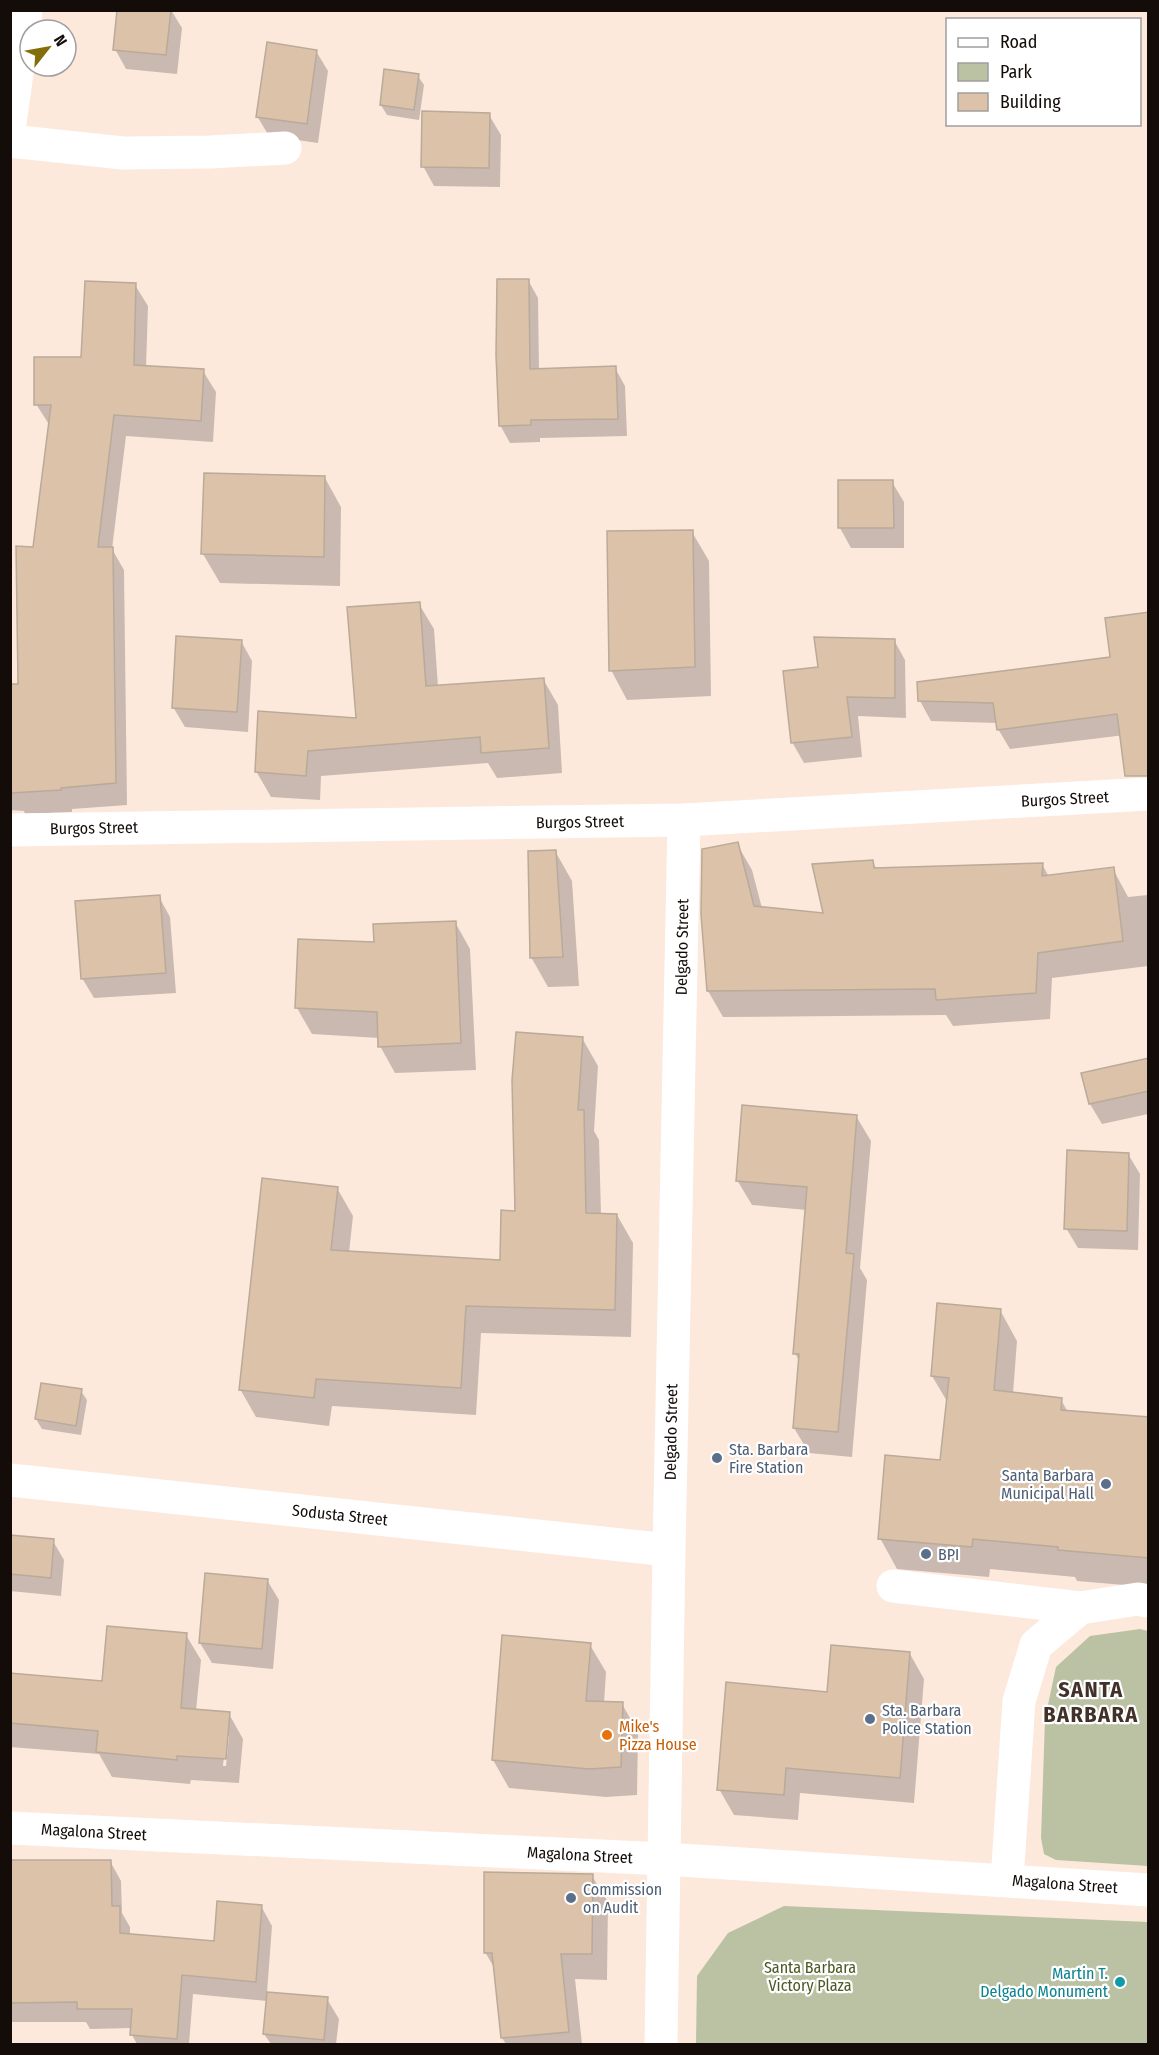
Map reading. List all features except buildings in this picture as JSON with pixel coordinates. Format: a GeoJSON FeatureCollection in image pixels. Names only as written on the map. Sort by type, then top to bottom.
{"type":"FeatureCollection","features":[{"type":"Feature","properties":{"kind":"street"},"geometry":{"type":"LineString","coordinates":[[10,123],[26,10]]}},
{"type":"Feature","properties":{"kind":"street"},"geometry":{"type":"LineString","coordinates":[[10,141],[123,153],[285,148]]}},
{"type":"Feature","properties":{"kind":"street","name":"Burgos Street"},"geometry":{"type":"LineString","coordinates":[[10,830],[684,820],[1149,794]]}},
{"type":"Feature","properties":{"kind":"street","name":"Delgado Street"},"geometry":{"type":"LineString","coordinates":[[661,2044],[684,820]]}},
{"type":"Feature","properties":{"kind":"street","name":"Sodusta Street"},"geometry":{"type":"LineString","coordinates":[[10,1480],[669,1550]]}},
{"type":"Feature","properties":{"kind":"street"},"geometry":{"type":"LineString","coordinates":[[893,1586],[1080,1608],[1138,1599],[1149,1601]]}},
{"type":"Feature","properties":{"kind":"street"},"geometry":{"type":"LineString","coordinates":[[1007,1880],[1019,1701],[1036,1645],[1080,1608]]}},
{"type":"Feature","properties":{"kind":"street","name":"Magalona Street"},"geometry":{"type":"LineString","coordinates":[[10,1828],[664,1859],[1149,1890]]}},
{"type":"Feature","properties":{"kind":"green space"},"geometry":{"type":"Polygon","coordinates":[[[1140,1629],[1148,1631],[1148,1866],[1056,1860],[1044,1854],[1041,1838],[1045,1719],[1056,1667],[1090,1636],[1140,1629]]]}},
{"type":"Feature","properties":{"kind":"green space","name":"Santa Barbara Victory Plaza"},"geometry":{"type":"Polygon","coordinates":[[[784,1906],[1148,1922],[1148,2044],[696,2044],[697,1976],[728,1933],[784,1906]]]}},
{"type":"Feature","properties":{"kind":"place","name":"Sta. Barbara Fire Station"},"geometry":{"type":"Point","coordinates":[717,1458]}},
{"type":"Feature","properties":{"kind":"place","name":"Santa Barbara Municipal Hall"},"geometry":{"type":"Point","coordinates":[1106,1484]}},
{"type":"Feature","properties":{"kind":"place","name":"BPI"},"geometry":{"type":"Point","coordinates":[926,1554]}},
{"type":"Feature","properties":{"kind":"place","name":"Sta. Barbara Police Station"},"geometry":{"type":"Point","coordinates":[870,1719]}},
{"type":"Feature","properties":{"kind":"place","name":"Mike's Pizza House"},"geometry":{"type":"Point","coordinates":[607,1735]}},
{"type":"Feature","properties":{"kind":"place","name":"Commission on Audit"},"geometry":{"type":"Point","coordinates":[571,1898]}},
{"type":"Feature","properties":{"kind":"place","name":"Martin T. Delgado Monument"},"geometry":{"type":"Point","coordinates":[1120,1982]}},
{"type":"Feature","properties":{"kind":"district","name":"SANTA BARBARA"},"geometry":{"type":"Point","coordinates":[1091,1702]}}]}
